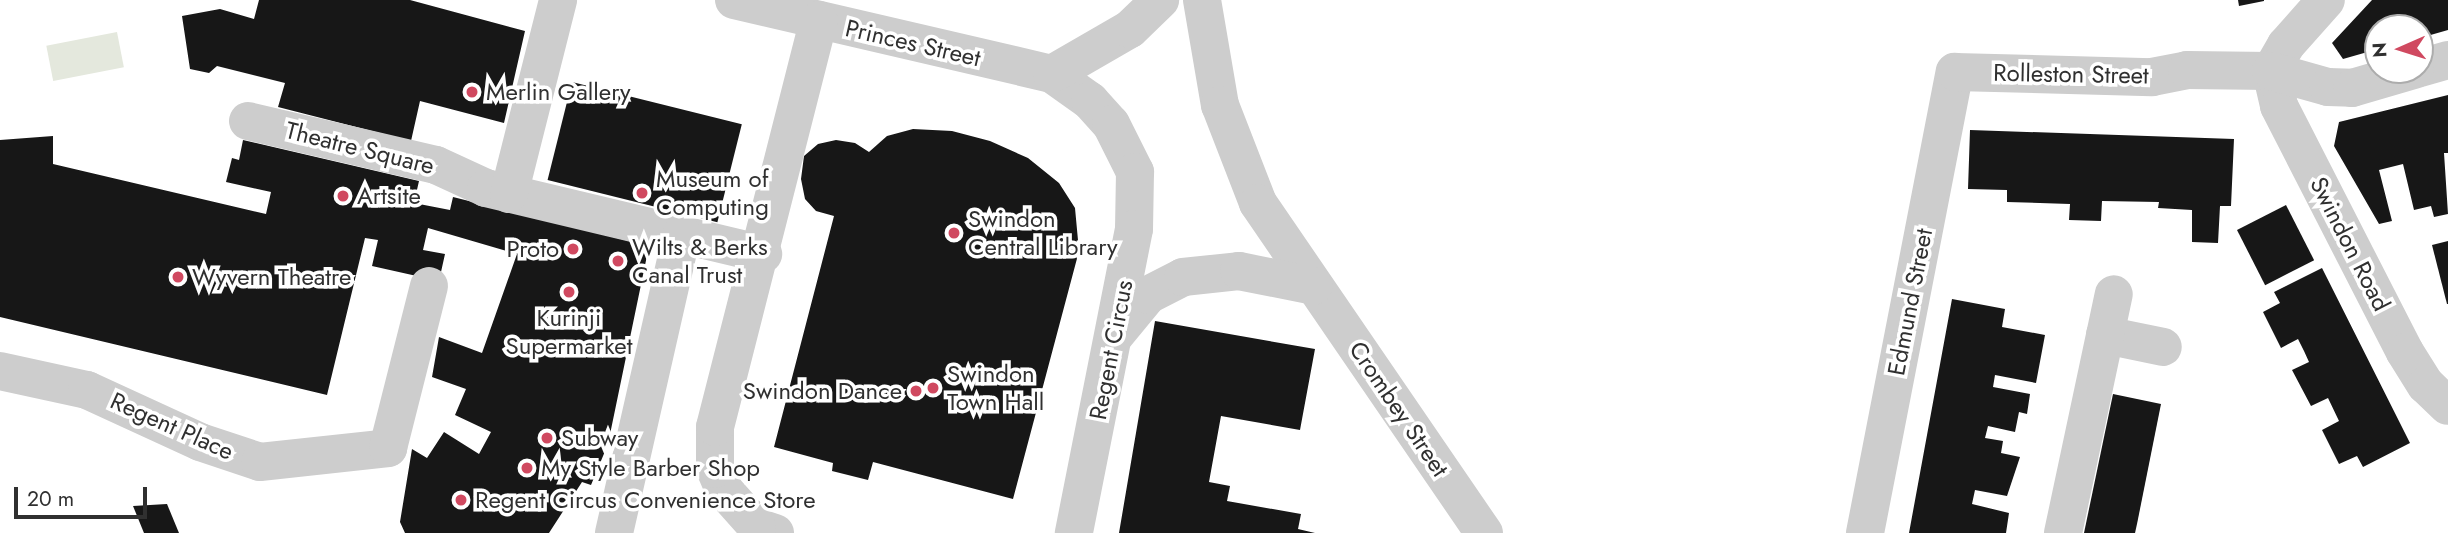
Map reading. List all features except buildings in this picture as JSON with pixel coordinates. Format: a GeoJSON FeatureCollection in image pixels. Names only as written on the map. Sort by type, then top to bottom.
{"type":"FeatureCollection","features":[{"type":"Feature","properties":{"kind":"street"},"geometry":{"type":"LineString","coordinates":[[509,194],[558,0]]}},
{"type":"Feature","properties":{"kind":"street","name":"Princes Street"},"geometry":{"type":"LineString","coordinates":[[734,0],[1052,74]]}},
{"type":"Feature","properties":{"kind":"street"},"geometry":{"type":"LineString","coordinates":[[1052,74],[1130,29],[1160,0]]}},
{"type":"Feature","properties":{"kind":"street","name":"Crombey Street"},"geometry":{"type":"LineString","coordinates":[[1202,0],[1217,94],[1240,164],[1273,229],[1484,533]]}},
{"type":"Feature","properties":{"kind":"street"},"geometry":{"type":"LineString","coordinates":[[2271,71],[2286,45],[2326,0]]}},
{"type":"Feature","properties":{"kind":"street"},"geometry":{"type":"LineString","coordinates":[[760,531],[724,489],[713,450],[715,427],[762,254],[819,20]]}},
{"type":"Feature","properties":{"kind":"street","name":"Rolleston Street"},"geometry":{"type":"LineString","coordinates":[[1955,72],[2152,77],[2187,69],[2271,71],[2328,88],[2351,88],[2365,84]]}},
{"type":"Feature","properties":{"kind":"street","name":"Swindon Road"},"geometry":{"type":"LineString","coordinates":[[2271,71],[2279,106],[2404,352],[2426,385],[2448,407]]}},
{"type":"Feature","properties":{"kind":"street","name":"Edmund Street"},"geometry":{"type":"LineString","coordinates":[[1865,533],[1955,72]]}},
{"type":"Feature","properties":{"kind":"street","name":"Regent Circus"},"geometry":{"type":"LineString","coordinates":[[1052,74],[1090,101],[1111,124],[1135,172],[1134,229],[1074,533]]}},
{"type":"Feature","properties":{"kind":"street","name":"Theatre Square"},"geometry":{"type":"LineString","coordinates":[[248,121],[436,164],[509,194],[682,234]]}},
{"type":"Feature","properties":{"kind":"street"},"geometry":{"type":"LineString","coordinates":[[614,533],[682,234],[762,254]]}},
{"type":"Feature","properties":{"kind":"street"},"geometry":{"type":"LineString","coordinates":[[1114,336],[1148,295],[1183,277],[1239,271],[1314,286]]}},
{"type":"Feature","properties":{"kind":"street","name":"Regent Place"},"geometry":{"type":"LineString","coordinates":[[0,370],[87,390],[200,442],[260,462],[387,448],[429,286]]}},
{"type":"Feature","properties":{"kind":"street"},"geometry":{"type":"LineString","coordinates":[[2063,533],[2114,294]]}},
{"type":"Feature","properties":{"kind":"street"},"geometry":{"type":"LineString","coordinates":[[2105,335],[2162,347]]}},
{"type":"Feature","properties":{"kind":"shaded area"},"geometry":{"type":"Polygon","coordinates":[[[117,32],[124,67],[53,81],[46,46],[117,32]]]}},
{"type":"Feature","properties":{"kind":"place","name":"Merlin Gallery"},"geometry":{"type":"Point","coordinates":[472,92]}},
{"type":"Feature","properties":{"kind":"place","name":"Museum of Computing"},"geometry":{"type":"Point","coordinates":[642,193]}},
{"type":"Feature","properties":{"kind":"place","name":"Artsite"},"geometry":{"type":"Point","coordinates":[343,196]}},
{"type":"Feature","properties":{"kind":"place","name":"Swindon Central Library"},"geometry":{"type":"Point","coordinates":[954,233]}},
{"type":"Feature","properties":{"kind":"place","name":"Proto"},"geometry":{"type":"Point","coordinates":[573,249]}},
{"type":"Feature","properties":{"kind":"place","name":"Wilts & Berks Canal Trust"},"geometry":{"type":"Point","coordinates":[618,261]}},
{"type":"Feature","properties":{"kind":"place","name":"Wyvern Theatre"},"geometry":{"type":"Point","coordinates":[178,277]}},
{"type":"Feature","properties":{"kind":"place","name":"Kurinji Supermarket"},"geometry":{"type":"Point","coordinates":[569,292]}},
{"type":"Feature","properties":{"kind":"place","name":"Swindon Town Hall"},"geometry":{"type":"Point","coordinates":[933,388]}},
{"type":"Feature","properties":{"kind":"place","name":"Swindon Dance"},"geometry":{"type":"Point","coordinates":[916,391]}},
{"type":"Feature","properties":{"kind":"place","name":"Subway"},"geometry":{"type":"Point","coordinates":[547,438]}},
{"type":"Feature","properties":{"kind":"place","name":"My Style Barber Shop"},"geometry":{"type":"Point","coordinates":[527,468]}},
{"type":"Feature","properties":{"kind":"place","name":"Regent Circus Convenience Store"},"geometry":{"type":"Point","coordinates":[461,500]}}]}
